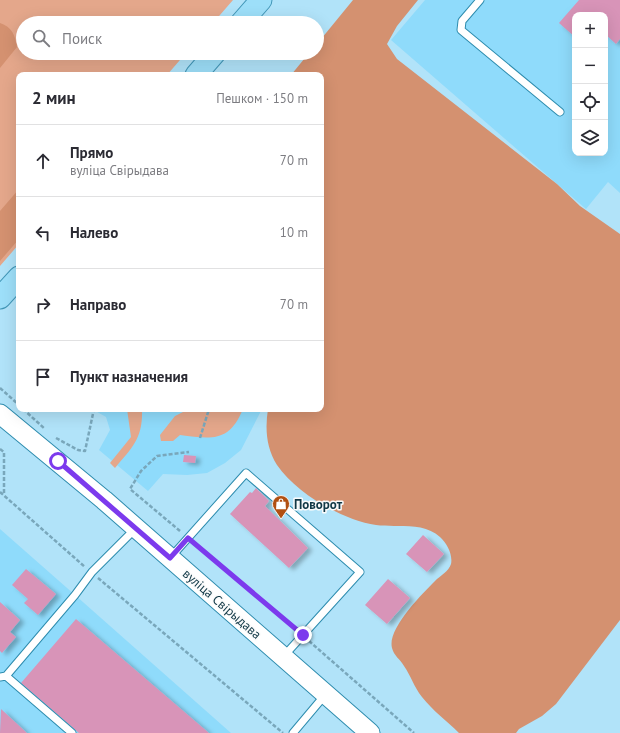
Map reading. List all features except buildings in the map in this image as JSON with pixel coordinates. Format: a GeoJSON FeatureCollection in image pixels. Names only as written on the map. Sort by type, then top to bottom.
{"type":"FeatureCollection","features":[{"type":"Feature","properties":{"kind":"main road"},"geometry":{"type":"LineString","coordinates":[[247,16],[261,0]]}},
{"type":"Feature","properties":{"kind":"main road"},"geometry":{"type":"LineString","coordinates":[[199,72],[209,60]]}},
{"type":"Feature","properties":{"kind":"main road"},"geometry":{"type":"LineString","coordinates":[[0,298],[16,280]]}},
{"type":"Feature","properties":{"kind":"main road","name":"вуліца Свірыдава"},"geometry":{"type":"LineString","coordinates":[[0,414],[93,491],[370,733]]}},
{"type":"Feature","properties":{"kind":"lane"},"geometry":{"type":"LineString","coordinates":[[480,0],[462,21],[461,30],[560,112]]}},
{"type":"Feature","properties":{"kind":"lane"},"geometry":{"type":"LineString","coordinates":[[170,558],[246,473],[360,572],[283,657]]}},
{"type":"Feature","properties":{"kind":"lane"},"geometry":{"type":"LineString","coordinates":[[72,733],[3,676],[75,595],[92,572],[135,528]]}},
{"type":"Feature","properties":{"kind":"lane"},"geometry":{"type":"LineString","coordinates":[[293,733],[326,694]]}},
{"type":"Feature","properties":{"kind":"path"},"geometry":{"type":"LineString","coordinates":[[0,388],[16,402]]}},
{"type":"Feature","properties":{"kind":"path"},"geometry":{"type":"LineString","coordinates":[[26,412],[56,438],[78,450],[85,451],[93,412]]}},
{"type":"Feature","properties":{"kind":"path"},"geometry":{"type":"LineString","coordinates":[[200,438],[208,412]]}},
{"type":"Feature","properties":{"kind":"path"},"geometry":{"type":"LineString","coordinates":[[0,449],[4,452],[4,495]]}},
{"type":"Feature","properties":{"kind":"path"},"geometry":{"type":"LineString","coordinates":[[189,452],[157,456],[141,470],[130,489],[303,635],[414,733]]}},
{"type":"Feature","properties":{"kind":"path"},"geometry":{"type":"LineString","coordinates":[[0,492],[92,572],[283,733]]}},
{"type":"Feature","properties":{"kind":"shaded area"},"geometry":{"type":"Polygon","coordinates":[[[0,0],[233,0],[219,16],[16,16],[16,60],[180,60],[170,72],[16,72],[16,247],[0,266],[0,0]]]}},
{"type":"Feature","properties":{"kind":"shaded area"},"geometry":{"type":"Polygon","coordinates":[[[353,0],[418,0],[397,26],[387,44],[397,59],[557,184],[580,206],[620,234],[620,620],[556,704],[542,716],[519,729],[516,733],[459,733],[426,702],[393,651],[392,640],[400,622],[422,594],[450,567],[450,553],[443,540],[433,532],[426,529],[410,526],[384,526],[363,522],[321,504],[285,475],[273,458],[267,438],[268,412],[324,412],[324,72],[293,72],[303,60],[324,60],[324,35],[353,0]]]}},
{"type":"Feature","properties":{"kind":"shaded area"},"geometry":{"type":"Polygon","coordinates":[[[425,0],[620,0],[620,193],[608,182],[586,209],[391,40],[425,0]]]}},
{"type":"Feature","properties":{"kind":"shaded area"},"geometry":{"type":"Polygon","coordinates":[[[0,23],[12,32],[16,43],[16,48],[0,68],[0,23]]]}},
{"type":"Feature","properties":{"kind":"shaded area"},"geometry":{"type":"Polygon","coordinates":[[[16,192],[16,242],[0,261],[0,211],[16,192]]]}},
{"type":"Feature","properties":{"kind":"shaded area"},"geometry":{"type":"Polygon","coordinates":[[[97,412],[260,412],[241,450],[225,463],[207,473],[187,475],[163,474],[148,491],[99,450],[110,430],[106,417],[97,412]]]}},
{"type":"Feature","properties":{"kind":"shaded area"},"geometry":{"type":"Polygon","coordinates":[[[127,412],[142,412],[141,428],[136,442],[115,468],[110,463],[131,437],[127,412]]]}},
{"type":"Feature","properties":{"kind":"shaded area"},"geometry":{"type":"Polygon","coordinates":[[[183,412],[242,412],[232,428],[218,436],[201,437],[180,435],[173,441],[161,441],[160,435],[175,416],[183,412]]]}},
{"type":"Feature","properties":{"kind":"shaded area"},"geometry":{"type":"Polygon","coordinates":[[[0,529],[75,595],[231,733],[0,733],[0,529]]]}},
{"type":"Feature","properties":{"kind":"place","name":"Поворот"},"geometry":{"type":"Point","coordinates":[281,519]}},
{"type":"Feature","properties":{"kind":"route"},"geometry":{"type":"LineString","coordinates":[[58,461],[170,558],[188,538],[303,635]]}}]}
